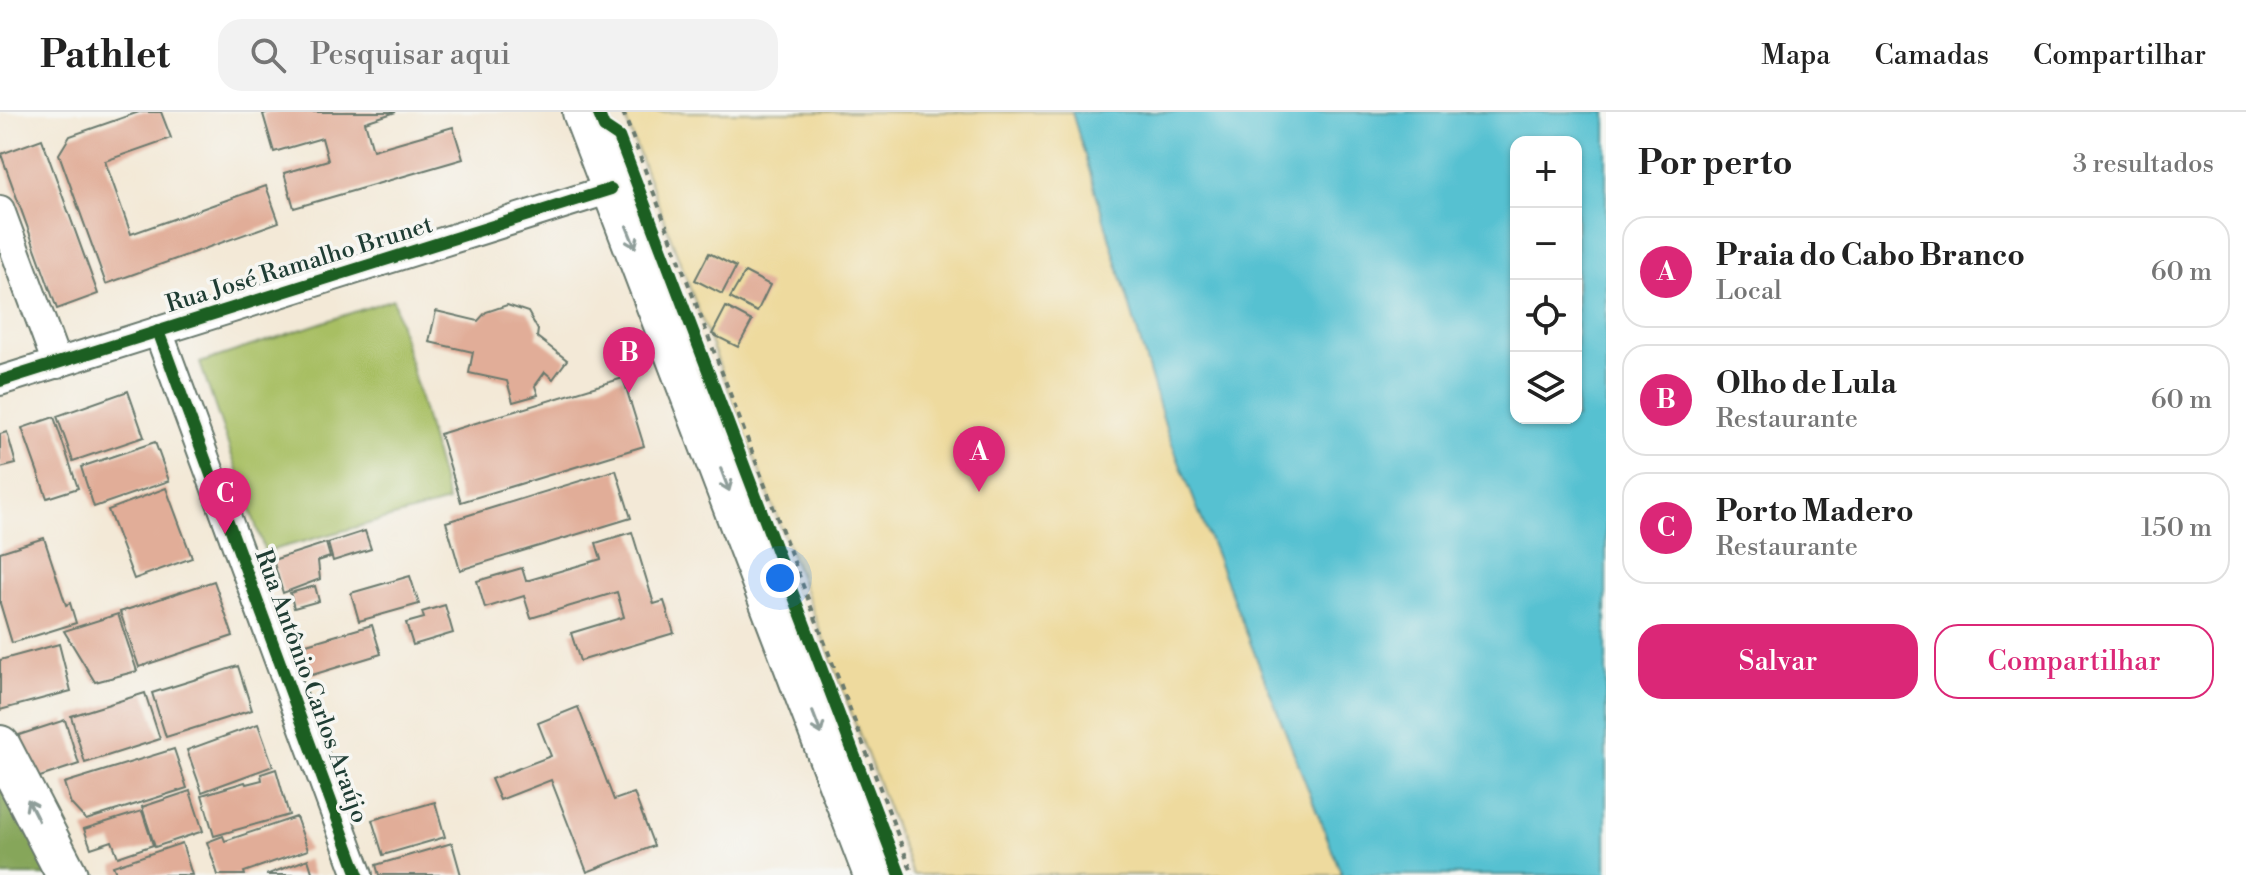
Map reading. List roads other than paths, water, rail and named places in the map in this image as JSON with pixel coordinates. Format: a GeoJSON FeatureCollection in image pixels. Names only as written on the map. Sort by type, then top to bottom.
{"type":"FeatureCollection","features":[{"type":"Feature","properties":{"kind":"main road"},"geometry":{"type":"LineString","coordinates":[[583,112],[670,332],[873,873]]}},
{"type":"Feature","properties":{"kind":"main road"},"geometry":{"type":"LineString","coordinates":[[0,746],[67,875]]}},
{"type":"Feature","properties":{"kind":"street","name":"Rua José Ramalho Brunet"},"geometry":{"type":"LineString","coordinates":[[0,381],[611,189]]}},
{"type":"Feature","properties":{"kind":"street"},"geometry":{"type":"LineString","coordinates":[[0,210],[57,364]]}},
{"type":"Feature","properties":{"kind":"street","name":"Rua Antônio Carlos Araújo"},"geometry":{"type":"LineString","coordinates":[[158,331],[358,875]]}},
{"type":"Feature","properties":{"kind":"water"},"geometry":{"type":"Polygon","coordinates":[[[1072,112],[1606,112],[1606,875],[1342,875],[1167,431],[1072,112]]]}},
{"type":"Feature","properties":{"kind":"place","name":"Olho de Lula"},"geometry":{"type":"Point","coordinates":[629,393]}},
{"type":"Feature","properties":{"kind":"place","name":"Praia do Cabo Branco"},"geometry":{"type":"Point","coordinates":[979,492]}},
{"type":"Feature","properties":{"kind":"place","name":"Porto Madero"},"geometry":{"type":"Point","coordinates":[225,534]}}]}
